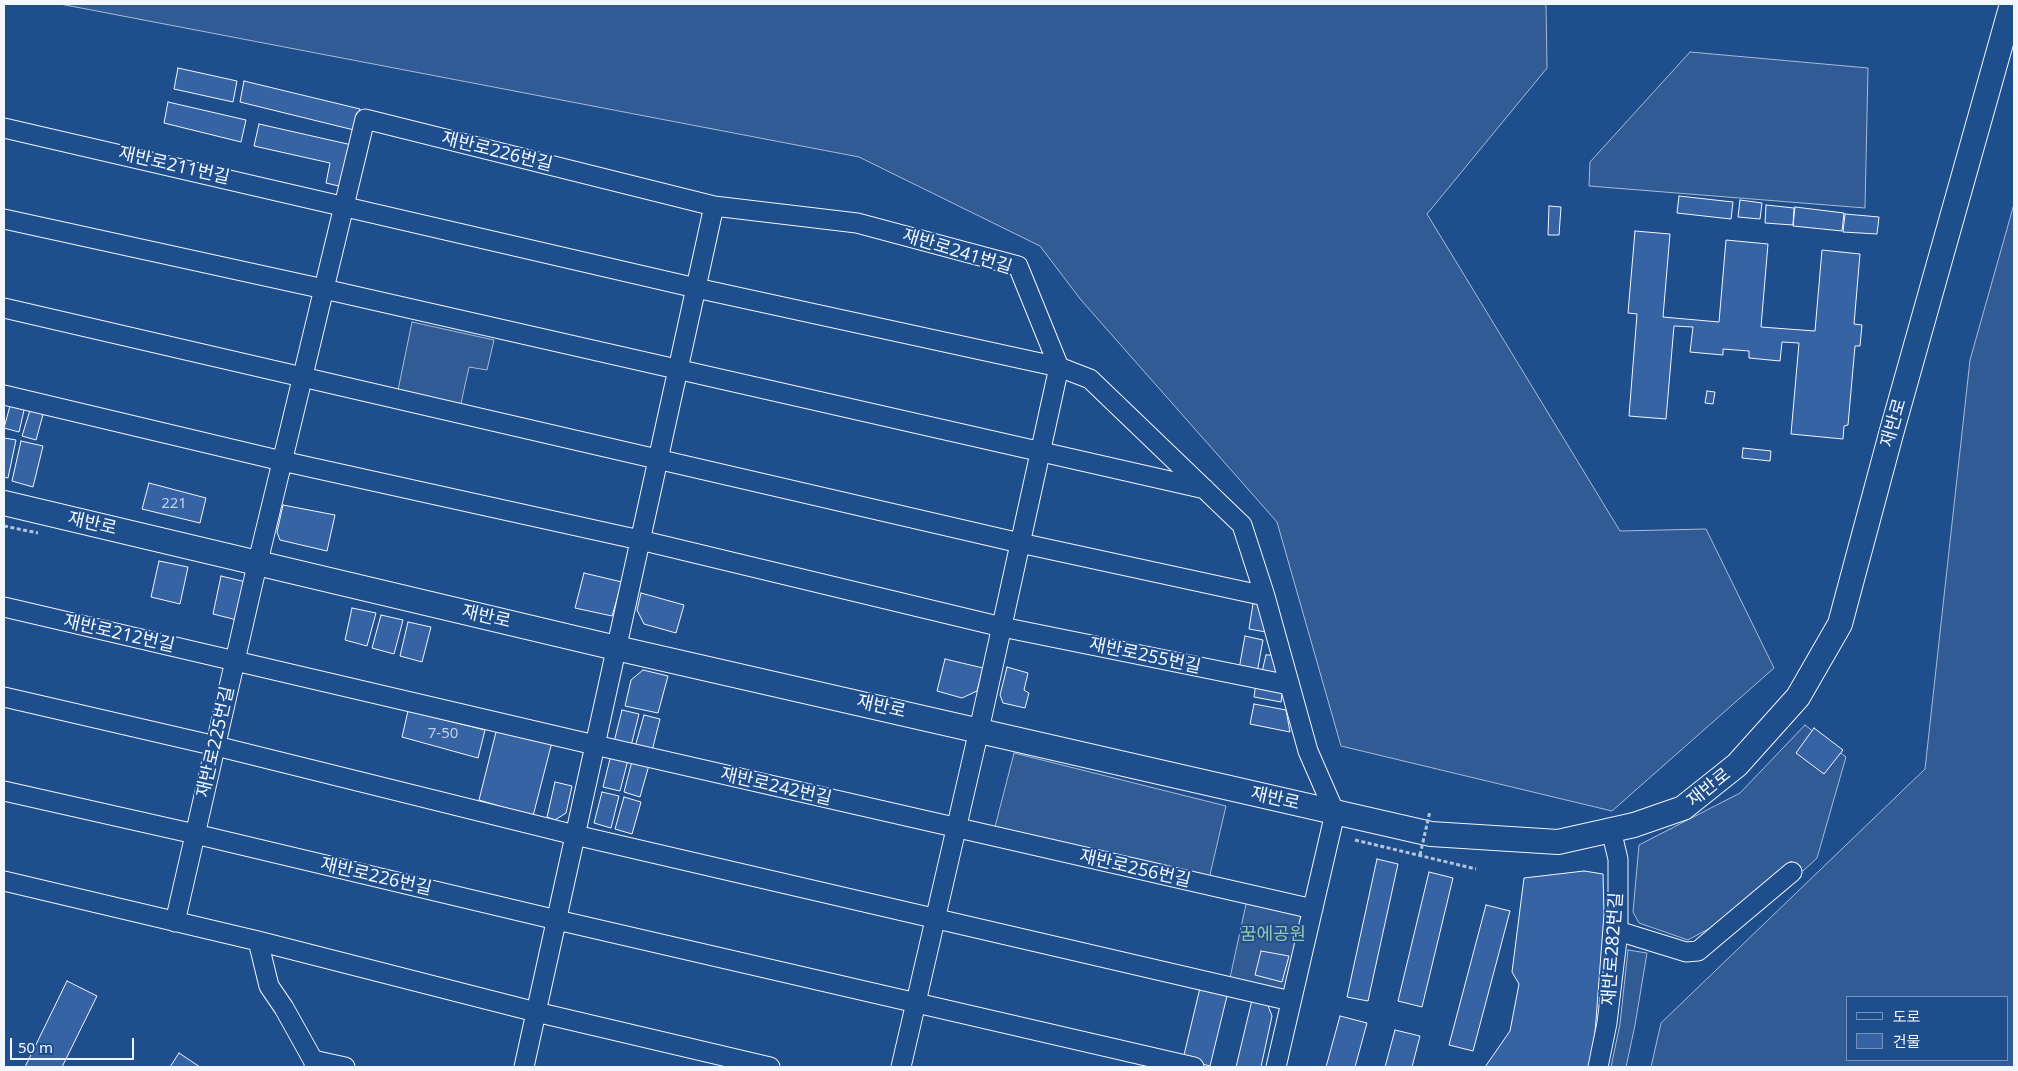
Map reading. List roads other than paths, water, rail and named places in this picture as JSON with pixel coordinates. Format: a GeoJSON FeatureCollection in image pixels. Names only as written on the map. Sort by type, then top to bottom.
{"type":"FeatureCollection","features":[{"type":"Feature","properties":{"kind":"main road","name":"재반로"},"geometry":{"type":"LineString","coordinates":[[4,503],[616,648],[1431,834],[1558,842],[1634,825],[1683,808],[1738,765],[1798,697],[1840,624],[1893,425],[2012,4]]}},
{"type":"Feature","properties":{"kind":"street","name":"재반로226번길"},"geometry":{"type":"LineString","coordinates":[[258,562],[365,120],[714,206]]}},
{"type":"Feature","properties":{"kind":"street","name":"재반로211번길"},"geometry":{"type":"LineString","coordinates":[[4,128],[344,205]]}},
{"type":"Feature","properties":{"kind":"street"},"geometry":{"type":"LineString","coordinates":[[344,205],[696,288],[1059,367],[1090,378],[1242,525],[1265,596],[1308,751],[1335,813],[1276,1067]]}},
{"type":"Feature","properties":{"kind":"street"},"geometry":{"type":"LineString","coordinates":[[524,1067],[714,206]]}},
{"type":"Feature","properties":{"kind":"street","name":"재반로241번길"},"geometry":{"type":"LineString","coordinates":[[714,206],[857,223],[1018,266],[1059,367]]}},
{"type":"Feature","properties":{"kind":"street"},"geometry":{"type":"LineString","coordinates":[[4,219],[324,289],[1206,490]]}},
{"type":"Feature","properties":{"kind":"street"},"geometry":{"type":"LineString","coordinates":[[4,308],[1020,543],[1265,596]]}},
{"type":"Feature","properties":{"kind":"street"},"geometry":{"type":"LineString","coordinates":[[901,1067],[980,730],[1059,367]]}},
{"type":"Feature","properties":{"kind":"street"},"geometry":{"type":"LineString","coordinates":[[4,395],[282,461],[640,540],[1002,627]]}},
{"type":"Feature","properties":{"kind":"street","name":"재반로225번길"},"geometry":{"type":"LineString","coordinates":[[175,922],[258,562]]}},
{"type":"Feature","properties":{"kind":"street","name":"재반로212번길"},"geometry":{"type":"LineString","coordinates":[[4,607],[235,662]]}},
{"type":"Feature","properties":{"kind":"street","name":"재반로255번길"},"geometry":{"type":"LineString","coordinates":[[1002,627],[1289,685]]}},
{"type":"Feature","properties":{"kind":"street"},"geometry":{"type":"LineString","coordinates":[[235,662],[595,745]]}},
{"type":"Feature","properties":{"kind":"street"},"geometry":{"type":"LineString","coordinates":[[4,697],[216,746],[575,835],[1291,1001]]}},
{"type":"Feature","properties":{"kind":"street","name":"재반로242번길"},"geometry":{"type":"LineString","coordinates":[[595,745],[957,828]]}},
{"type":"Feature","properties":{"kind":"street"},"geometry":{"type":"LineString","coordinates":[[4,791],[195,834]]}},
{"type":"Feature","properties":{"kind":"street","name":"재반로256번길"},"geometry":{"type":"LineString","coordinates":[[957,828],[1313,910]]}},
{"type":"Feature","properties":{"kind":"street","name":"재반로282번길"},"geometry":{"type":"LineString","coordinates":[[1598,1067],[1607,1023],[1618,931],[1618,859],[1611,830]]}},
{"type":"Feature","properties":{"kind":"street","name":"재반로226번길"},"geometry":{"type":"LineString","coordinates":[[195,834],[557,920]]}},
{"type":"Feature","properties":{"kind":"street"},"geometry":{"type":"LineString","coordinates":[[1618,931],[1686,952],[1698,951],[1792,872]]}},
{"type":"Feature","properties":{"kind":"street"},"geometry":{"type":"LineString","coordinates":[[4,881],[258,940],[536,1012],[770,1067]]}},
{"type":"Feature","properties":{"kind":"street"},"geometry":{"type":"LineString","coordinates":[[557,920],[1194,1067]]}},
{"type":"Feature","properties":{"kind":"street"},"geometry":{"type":"LineString","coordinates":[[258,940],[269,986],[284,1008],[314,1064],[345,1067]]}},
{"type":"Feature","properties":{"kind":"park label","name":"꿈에공원"},"geometry":{"type":"Point","coordinates":[1273,935]}}]}
